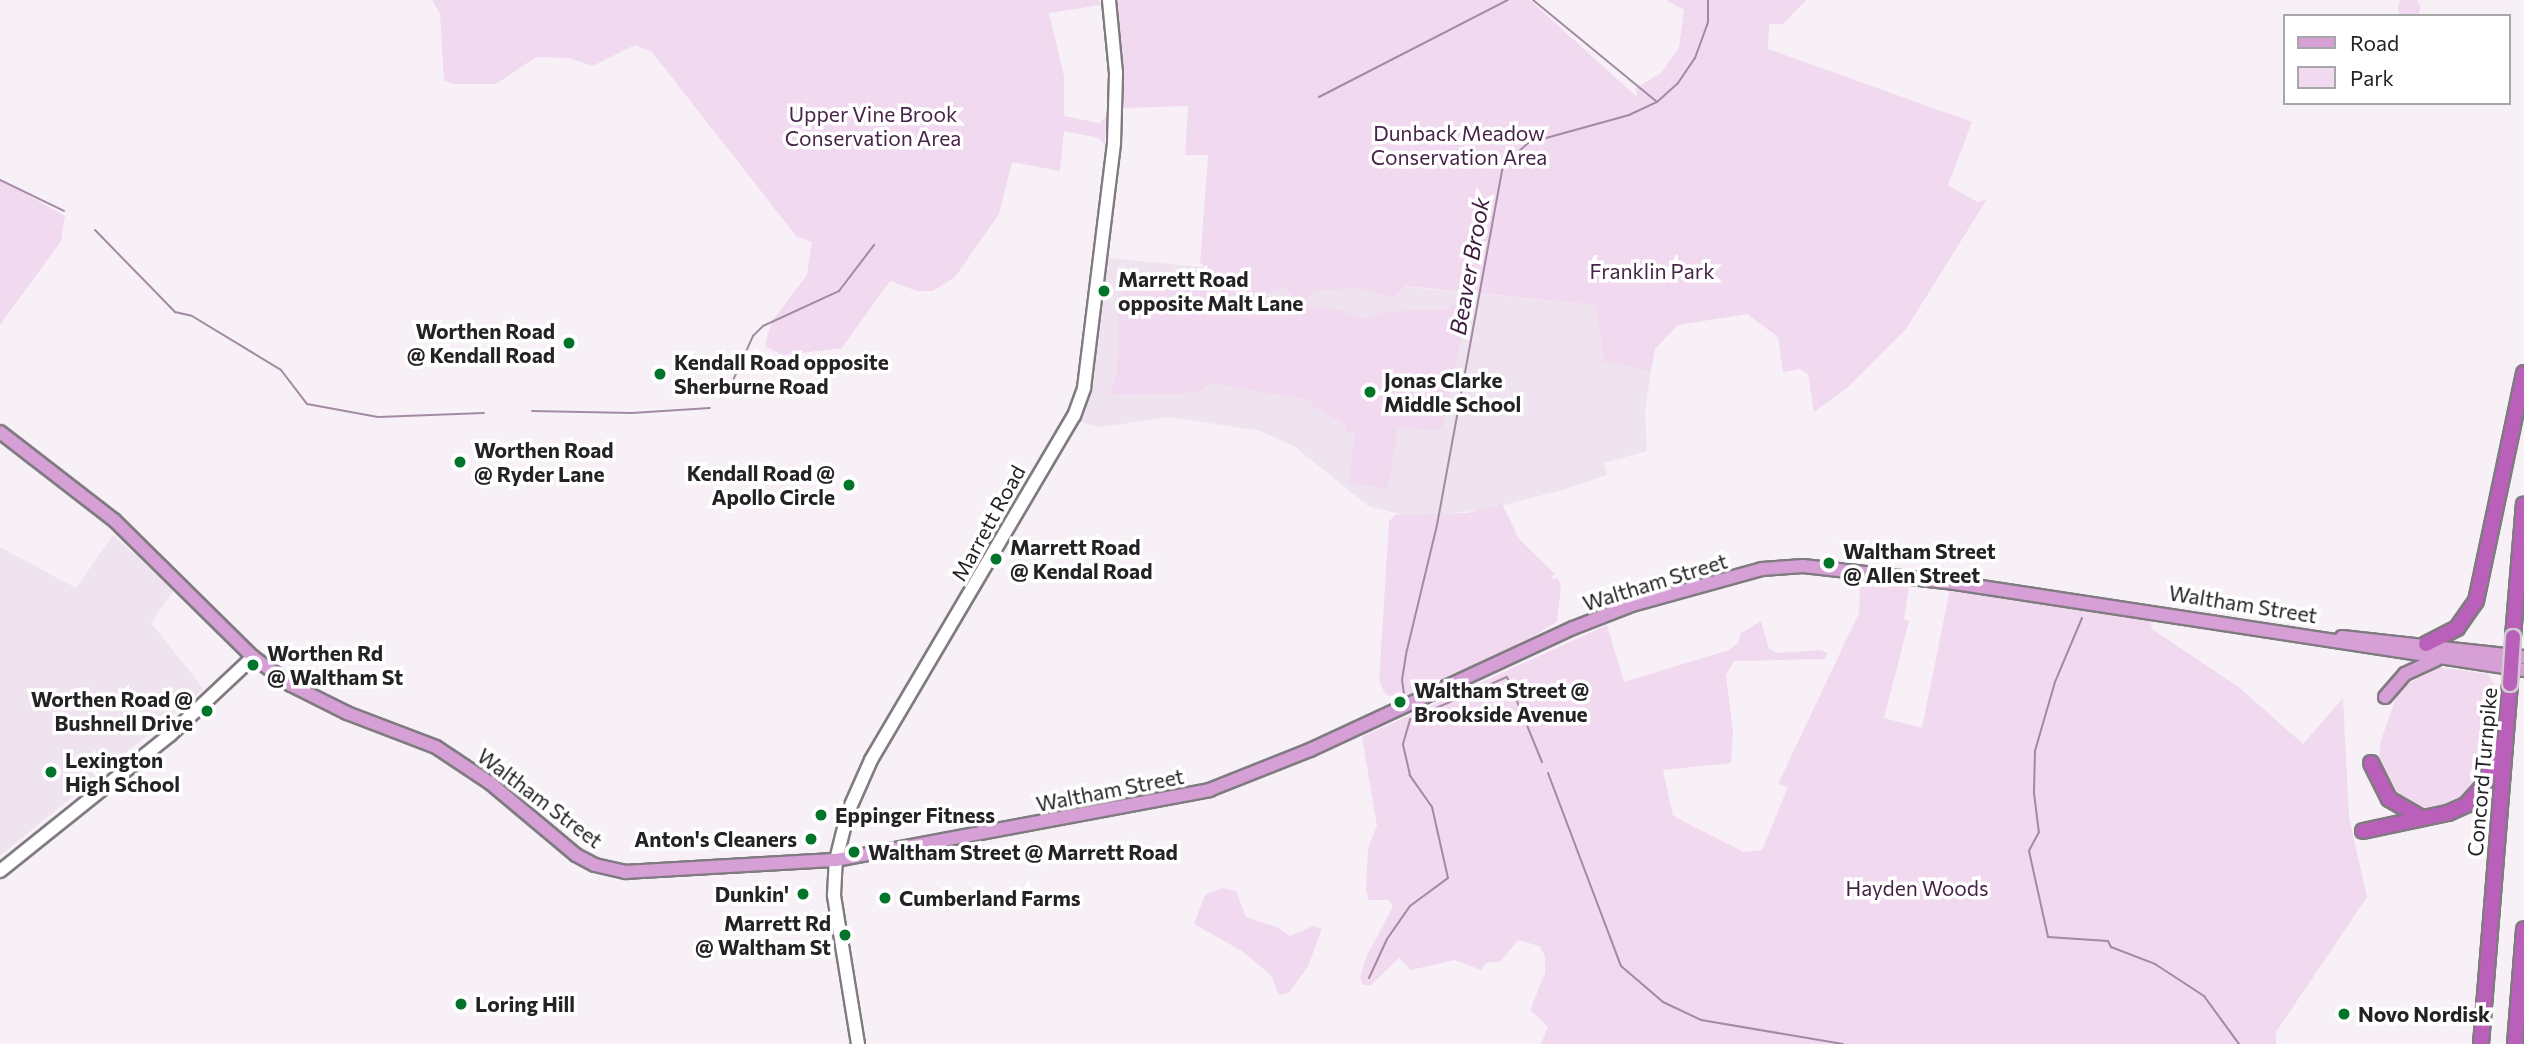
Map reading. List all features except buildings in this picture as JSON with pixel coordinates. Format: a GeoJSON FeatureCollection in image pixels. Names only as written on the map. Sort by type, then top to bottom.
{"type":"FeatureCollection","features":[{"type":"Feature","properties":{"kind":"highway"},"geometry":{"type":"LineString","coordinates":[[2426,644],[2457,628],[2476,601],[2524,373]]}},
{"type":"Feature","properties":{"kind":"highway","name":"Concord Turnpike"},"geometry":{"type":"LineString","coordinates":[[2481,1044],[2524,504]]}},
{"type":"Feature","properties":{"kind":"highway"},"geometry":{"type":"LineString","coordinates":[[2363,831],[2453,812],[2477,794],[2491,770],[2507,717]]}},
{"type":"Feature","properties":{"kind":"highway"},"geometry":{"type":"LineString","coordinates":[[2371,763],[2389,799],[2422,818]]}},
{"type":"Feature","properties":{"kind":"highway"},"geometry":{"type":"LineString","coordinates":[[2515,1044],[2524,929]]}},
{"type":"Feature","properties":{"kind":"main road","name":"Marrett Road"},"geometry":{"type":"LineString","coordinates":[[858,1044],[835,909],[836,860],[850,806],[871,760],[1082,398],[1114,142],[1116,73],[1109,0]]}},
{"type":"Feature","properties":{"kind":"main road","name":"Waltham Street"},"geometry":{"type":"LineString","coordinates":[[0,432],[114,520],[253,657],[312,697],[416,736],[453,757],[595,865],[640,872],[836,860],[1221,786],[1320,746],[1581,625],[1632,605],[1762,569],[1803,566],[1866,572],[2331,638],[2524,670]]}},
{"type":"Feature","properties":{"kind":"main road","name":"Waltham Street"},"geometry":{"type":"LineString","coordinates":[[2331,638],[2426,644],[2524,657]]}},
{"type":"Feature","properties":{"kind":"main road"},"geometry":{"type":"LineString","coordinates":[[0,871],[170,735],[253,657]]}},
{"type":"Feature","properties":{"kind":"main road"},"geometry":{"type":"LineString","coordinates":[[2385,697],[2405,674],[2439,658]]}},
{"type":"Feature","properties":{"kind":"shaded area","name":"Jonas Clarke Middle School"},"geometry":{"type":"Polygon","coordinates":[[[1108,258],[1595,305],[1604,362],[1651,371],[1645,411],[1647,451],[1604,463],[1607,475],[1562,490],[1484,510],[1411,517],[1368,506],[1294,446],[1260,431],[1170,417],[1101,427],[1086,424],[1081,422],[1092,387],[1108,258]]]}},
{"type":"Feature","properties":{"kind":"shaded area","name":"Lexington High School"},"geometry":{"type":"Polygon","coordinates":[[[113,535],[174,590],[151,623],[204,689],[0,856],[0,547],[76,588],[113,535]]]}},
{"type":"Feature","properties":{"kind":"green space"},"geometry":{"type":"Polygon","coordinates":[[[2403,-1],[2415,-1],[2419,4],[2418,14],[2399,12],[2399,4],[2403,-1]]]}},
{"type":"Feature","properties":{"kind":"green space","name":"Upper Vine Brook Conservation Area"},"geometry":{"type":"Polygon","coordinates":[[[432,0],[1100,0],[1101,5],[1049,13],[1064,76],[1064,116],[1099,123],[1106,117],[1105,145],[1099,138],[1064,131],[1060,171],[1012,162],[999,214],[955,277],[933,291],[917,291],[890,281],[842,348],[783,355],[766,347],[766,341],[772,321],[807,275],[812,242],[796,236],[652,52],[635,45],[593,66],[569,58],[536,57],[496,84],[452,84],[444,80],[440,14],[432,0]]]}},
{"type":"Feature","properties":{"kind":"green space","name":"Dunback Meadow Conservation Area"},"geometry":{"type":"Polygon","coordinates":[[[1117,0],[1530,0],[1637,97],[1636,88],[1661,73],[1679,47],[1684,10],[1666,0],[1806,0],[1783,24],[1769,24],[1768,49],[1972,122],[1948,185],[1977,202],[1987,199],[1906,329],[1848,387],[1814,412],[1808,374],[1800,369],[1783,372],[1778,337],[1747,314],[1678,325],[1655,349],[1651,371],[1604,362],[1595,305],[1405,286],[1393,298],[1361,288],[1316,290],[1302,303],[1283,287],[1270,293],[1229,296],[1197,276],[1204,265],[1200,264],[1208,155],[1185,155],[1188,106],[1123,108],[1117,0]]]}},
{"type":"Feature","properties":{"kind":"green space"},"geometry":{"type":"Polygon","coordinates":[[[0,179],[65,216],[61,241],[0,325],[0,179]]]}},
{"type":"Feature","properties":{"kind":"green space"},"geometry":{"type":"Polygon","coordinates":[[[1147,276],[1197,284],[1228,300],[1336,309],[1364,319],[1384,312],[1448,309],[1459,299],[1469,301],[1442,428],[1436,431],[1398,427],[1388,488],[1349,484],[1355,433],[1346,432],[1345,424],[1315,408],[1310,400],[1212,383],[1200,391],[1177,394],[1110,395],[1117,373],[1118,298],[1130,281],[1147,276]]]}},
{"type":"Feature","properties":{"kind":"green space"},"geometry":{"type":"Polygon","coordinates":[[[1502,504],[1519,539],[1555,574],[1550,578],[1558,579],[1561,586],[1557,622],[1522,643],[1400,698],[1386,695],[1379,681],[1389,521],[1395,515],[1468,513],[1502,504]]]}},
{"type":"Feature","properties":{"kind":"green space","name":"Hayden Woods"},"geometry":{"type":"Polygon","coordinates":[[[1860,581],[1909,587],[1904,619],[1909,621],[1884,718],[1922,728],[1950,589],[2150,618],[2152,629],[2240,688],[2303,744],[2343,698],[2349,817],[2367,897],[2276,1032],[2276,1044],[1541,1044],[1548,1027],[1530,1010],[1545,973],[1545,956],[1539,946],[1518,940],[1501,961],[1486,963],[1481,970],[1455,960],[1411,970],[1399,958],[1371,985],[1363,985],[1360,978],[1366,958],[1393,906],[1389,900],[1369,900],[1366,890],[1368,848],[1377,826],[1362,737],[1607,625],[1624,682],[1729,650],[1738,643],[1740,634],[1761,621],[1769,649],[1778,653],[1820,650],[1828,653],[1825,659],[1734,661],[1726,675],[1733,730],[1731,763],[1663,770],[1673,816],[1744,852],[1762,850],[1788,787],[1778,784],[1859,613],[1860,581]]]}},
{"type":"Feature","properties":{"kind":"green space"},"geometry":{"type":"Polygon","coordinates":[[[2438,667],[2488,674],[2495,685],[2490,762],[2479,786],[2461,802],[2441,810],[2413,810],[2390,796],[2378,768],[2381,740],[2399,689],[2438,667]]]}},
{"type":"Feature","properties":{"kind":"green space"},"geometry":{"type":"Polygon","coordinates":[[[1222,888],[1236,891],[1246,917],[1279,928],[1290,936],[1313,926],[1322,929],[1308,966],[1289,993],[1279,995],[1271,975],[1242,951],[1194,924],[1205,895],[1222,888]]]}},
{"type":"Feature","properties":{"kind":"waterway"},"geometry":{"type":"LineString","coordinates":[[1319,97],[1508,0]]}},
{"type":"Feature","properties":{"kind":"waterway"},"geometry":{"type":"LineString","coordinates":[[1533,0],[1656,101]]}},
{"type":"Feature","properties":{"kind":"waterway","name":"Beaver Brook"},"geometry":{"type":"LineString","coordinates":[[1404,694],[1402,680],[1407,650],[1437,525],[1503,165],[1528,143],[1629,115],[1657,102],[1678,83],[1695,58],[1708,22],[1708,0]]}},
{"type":"Feature","properties":{"kind":"waterway"},"geometry":{"type":"LineString","coordinates":[[0,180],[64,211]]}},
{"type":"Feature","properties":{"kind":"waterway"},"geometry":{"type":"LineString","coordinates":[[95,230],[175,312],[192,316],[281,370],[307,404],[378,417],[484,413]]}},
{"type":"Feature","properties":{"kind":"waterway"},"geometry":{"type":"LineString","coordinates":[[726,396],[753,336],[763,326],[839,291],[874,245]]}},
{"type":"Feature","properties":{"kind":"waterway"},"geometry":{"type":"LineString","coordinates":[[532,411],[632,413],[710,408]]}},
{"type":"Feature","properties":{"kind":"waterway"},"geometry":{"type":"LineString","coordinates":[[2082,618],[2055,682],[2035,751],[2034,793],[2039,832],[2029,851],[2048,937],[2108,941],[2111,947],[2155,964],[2204,996],[2239,1044]]}},
{"type":"Feature","properties":{"kind":"waterway"},"geometry":{"type":"LineString","coordinates":[[1418,716],[1507,677],[1542,762]]}},
{"type":"Feature","properties":{"kind":"waterway","name":"Beaver Brook"},"geometry":{"type":"LineString","coordinates":[[1369,978],[1387,939],[1410,906],[1448,878],[1432,807],[1410,775],[1403,744],[1410,719]]}},
{"type":"Feature","properties":{"kind":"waterway"},"geometry":{"type":"LineString","coordinates":[[1548,773],[1621,966],[1663,1002],[1701,1020],[1843,1044]]}},
{"type":"Feature","properties":{"kind":"place","name":"Marrett Road opposite Malt Lane"},"geometry":{"type":"Point","coordinates":[1104,291]}},
{"type":"Feature","properties":{"kind":"place","name":"Worthen Road @ Kendall Road"},"geometry":{"type":"Point","coordinates":[569,343]}},
{"type":"Feature","properties":{"kind":"place","name":"Kendall Road opposite Sherburne Road"},"geometry":{"type":"Point","coordinates":[660,374]}},
{"type":"Feature","properties":{"kind":"place","name":"Jonas Clarke Middle School"},"geometry":{"type":"Point","coordinates":[1370,392]}},
{"type":"Feature","properties":{"kind":"place","name":"Worthen Road @ Ryder Lane"},"geometry":{"type":"Point","coordinates":[460,462]}},
{"type":"Feature","properties":{"kind":"place","name":"Kendall Road @ Apollo Circle"},"geometry":{"type":"Point","coordinates":[849,485]}},
{"type":"Feature","properties":{"kind":"place","name":"Marrett Road @ Kendal Road"},"geometry":{"type":"Point","coordinates":[996,559]}},
{"type":"Feature","properties":{"kind":"place","name":"Waltham Street @ Allen Street"},"geometry":{"type":"Point","coordinates":[1829,563]}},
{"type":"Feature","properties":{"kind":"place","name":"Worthen Rd @ Waltham St"},"geometry":{"type":"Point","coordinates":[253,665]}},
{"type":"Feature","properties":{"kind":"place","name":"Waltham Street @ Brookside Avenue"},"geometry":{"type":"Point","coordinates":[1400,702]}},
{"type":"Feature","properties":{"kind":"place","name":"Worthen Road @ Bushnell Drive"},"geometry":{"type":"Point","coordinates":[207,711]}},
{"type":"Feature","properties":{"kind":"place","name":"Lexington High School"},"geometry":{"type":"Point","coordinates":[51,772]}},
{"type":"Feature","properties":{"kind":"place","name":"Eppinger Fitness"},"geometry":{"type":"Point","coordinates":[821,815]}},
{"type":"Feature","properties":{"kind":"place","name":"Anton's Cleaners"},"geometry":{"type":"Point","coordinates":[811,839]}},
{"type":"Feature","properties":{"kind":"place","name":"Waltham Street @ Marrett Road"},"geometry":{"type":"Point","coordinates":[854,852]}},
{"type":"Feature","properties":{"kind":"place","name":"Dunkin'"},"geometry":{"type":"Point","coordinates":[803,894]}},
{"type":"Feature","properties":{"kind":"place","name":"Cumberland Farms"},"geometry":{"type":"Point","coordinates":[885,898]}},
{"type":"Feature","properties":{"kind":"place","name":"Marrett Rd @ Waltham St"},"geometry":{"type":"Point","coordinates":[845,935]}},
{"type":"Feature","properties":{"kind":"place","name":"Loring Hill"},"geometry":{"type":"Point","coordinates":[461,1004]}},
{"type":"Feature","properties":{"kind":"place","name":"Novo Nordisk"},"geometry":{"type":"Point","coordinates":[2344,1014]}},
{"type":"Feature","properties":{"kind":"park label","name":"Franklin Park"},"geometry":{"type":"Point","coordinates":[1652,271]}}]}
